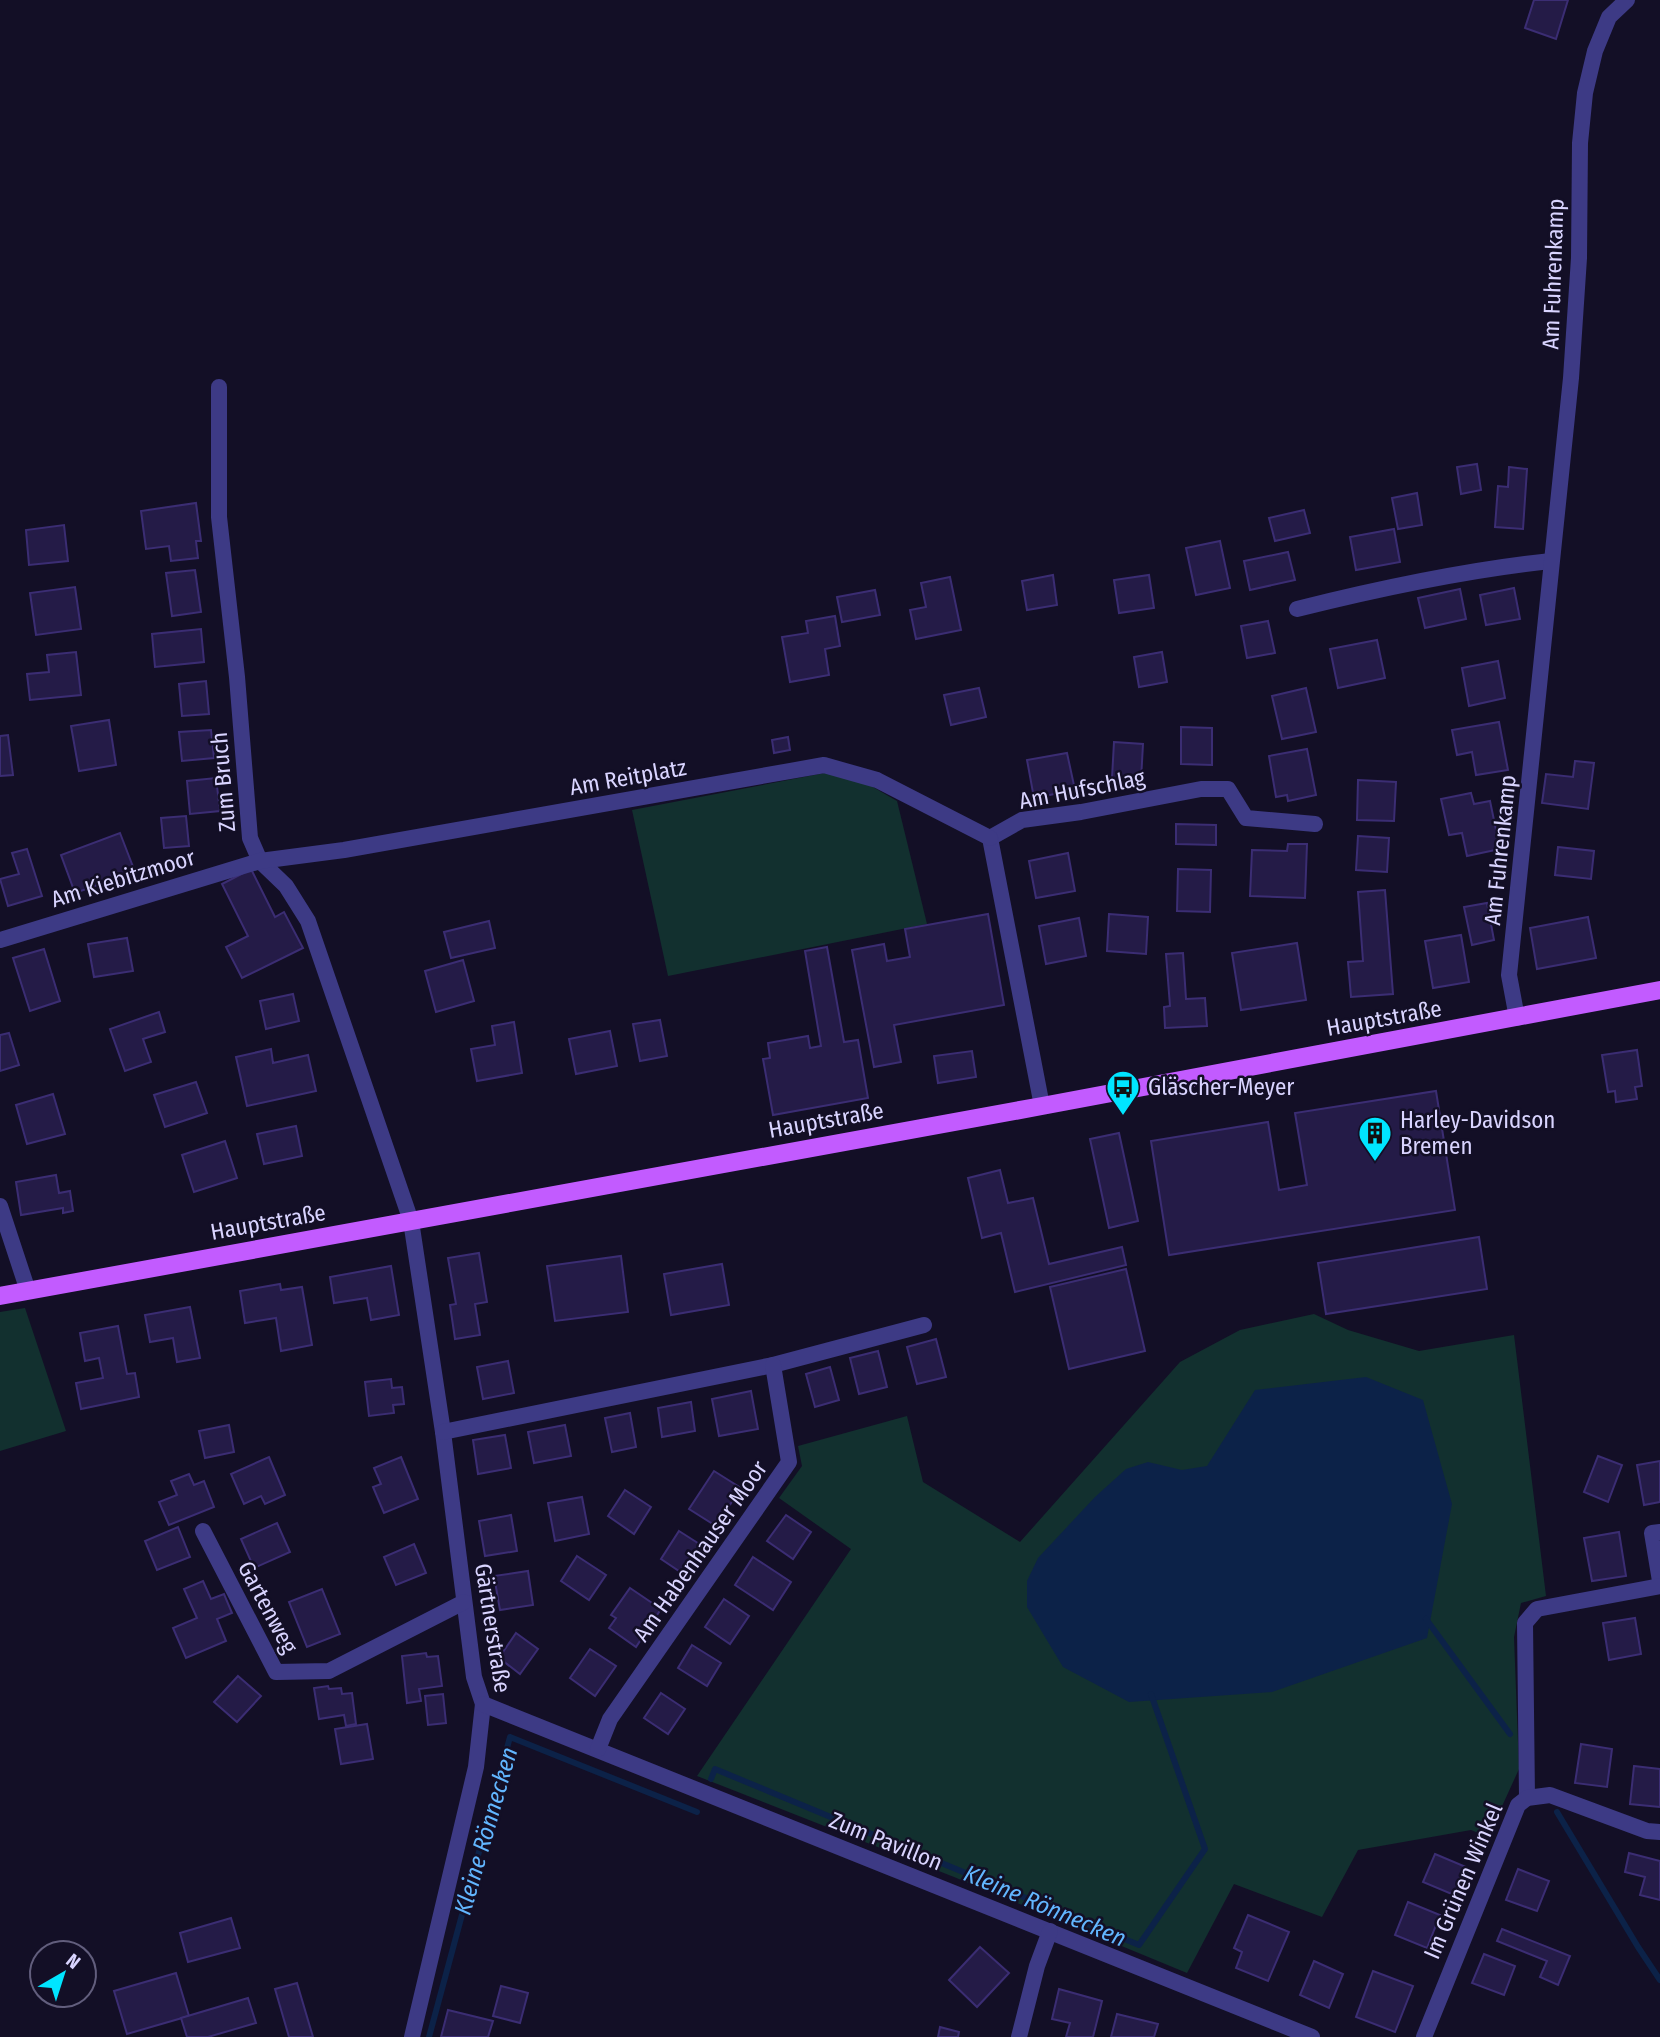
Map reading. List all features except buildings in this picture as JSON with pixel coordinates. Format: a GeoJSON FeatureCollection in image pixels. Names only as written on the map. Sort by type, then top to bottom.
{"type":"FeatureCollection","features":[{"type":"Feature","properties":{"kind":"main road","name":"Hauptstraße"},"geometry":{"type":"LineString","coordinates":[[0,1296],[1660,990]]}},
{"type":"Feature","properties":{"kind":"street","name":"Am Fuhrenkamp"},"geometry":{"type":"LineString","coordinates":[[1517,1018],[1509,975],[1572,378],[1579,258],[1580,143],[1585,93],[1595,51],[1609,17],[1627,0]]}},
{"type":"Feature","properties":{"kind":"street","name":"Zum Bruch"},"geometry":{"type":"LineString","coordinates":[[219,387],[219,517],[237,677],[250,838],[260,861],[286,886],[308,921],[381,1127],[411,1221]]}},
{"type":"Feature","properties":{"kind":"street"},"geometry":{"type":"LineString","coordinates":[[1297,609],[1404,583],[1502,566],[1551,561]]}},
{"type":"Feature","properties":{"kind":"street","name":"Am Reitplatz"},"geometry":{"type":"LineString","coordinates":[[260,861],[344,850],[824,765],[877,780],[990,838]]}},
{"type":"Feature","properties":{"kind":"street","name":"Am Hufschlag"},"geometry":{"type":"LineString","coordinates":[[990,838],[1022,820],[1081,813],[1201,789],[1228,789],[1245,818],[1315,824]]}},
{"type":"Feature","properties":{"kind":"street"},"geometry":{"type":"LineString","coordinates":[[990,838],[1042,1106]]}},
{"type":"Feature","properties":{"kind":"street","name":"Am Kiebitzmoor"},"geometry":{"type":"LineString","coordinates":[[0,940],[260,861]]}},
{"type":"Feature","properties":{"kind":"street"},"geometry":{"type":"LineString","coordinates":[[0,1206],[28,1290]]}},
{"type":"Feature","properties":{"kind":"street","name":"Gärtnerstraße"},"geometry":{"type":"LineString","coordinates":[[411,1221],[443,1432],[474,1677],[483,1704],[476,1768],[412,2037]]}},
{"type":"Feature","properties":{"kind":"street"},"geometry":{"type":"LineString","coordinates":[[443,1432],[773,1365],[924,1325]]}},
{"type":"Feature","properties":{"kind":"street","name":"Am Habenhauser Moor"},"geometry":{"type":"LineString","coordinates":[[598,1749],[610,1719],[789,1462],[773,1365]]}},
{"type":"Feature","properties":{"kind":"street","name":"Gartenweg"},"geometry":{"type":"LineString","coordinates":[[203,1531],[276,1672],[330,1671],[464,1601]]}},
{"type":"Feature","properties":{"kind":"street"},"geometry":{"type":"LineString","coordinates":[[1527,1798],[1525,1623],[1536,1609],[1660,1583],[1652,1534],[1660,1532]]}},
{"type":"Feature","properties":{"kind":"street","name":"Zum Pavillon"},"geometry":{"type":"LineString","coordinates":[[483,1704],[1312,2037]]}},
{"type":"Feature","properties":{"kind":"street","name":"Im Grünen Winkel"},"geometry":{"type":"LineString","coordinates":[[1424,2037],[1518,1805],[1527,1798],[1550,1795],[1647,1831],[1660,1832]]}},
{"type":"Feature","properties":{"kind":"street"},"geometry":{"type":"LineString","coordinates":[[1019,2037],[1037,1965],[1050,1931]]}},
{"type":"Feature","properties":{"kind":"green space"},"geometry":{"type":"Polygon","coordinates":[[[830,772],[866,783],[897,801],[927,924],[668,976],[632,810],[830,772]]]}},
{"type":"Feature","properties":{"kind":"green space"},"geometry":{"type":"Polygon","coordinates":[[[25,1308],[66,1431],[0,1451],[0,1312],[25,1308]]]}},
{"type":"Feature","properties":{"kind":"green space"},"geometry":{"type":"Polygon","coordinates":[[[1314,1314],[1348,1330],[1419,1351],[1514,1335],[1546,1596],[1521,1603],[1514,1637],[1519,1769],[1488,1837],[1471,1830],[1358,1850],[1322,1917],[1234,1884],[1187,1973],[954,1877],[697,1776],[851,1549],[779,1498],[802,1466],[798,1446],[907,1416],[923,1482],[1020,1542],[1180,1362],[1240,1330],[1314,1314]]]}},
{"type":"Feature","properties":{"kind":"water"},"geometry":{"type":"Polygon","coordinates":[[[1366,1377],[1423,1400],[1452,1504],[1427,1638],[1272,1692],[1129,1702],[1063,1667],[1027,1607],[1027,1581],[1038,1558],[1095,1497],[1126,1469],[1148,1462],[1182,1470],[1207,1466],[1255,1390],[1366,1377]]]}},
{"type":"Feature","properties":{"kind":"waterway","name":"Kleine Rönnecken"},"geometry":{"type":"LineString","coordinates":[[1426,1619],[1510,1734]]}},
{"type":"Feature","properties":{"kind":"waterway","name":"Kleine Rönnecken"},"geometry":{"type":"LineString","coordinates":[[711,1779],[715,1769],[1139,1945],[1205,1849],[1151,1694]]}},
{"type":"Feature","properties":{"kind":"waterway","name":"Kleine Rönnecken"},"geometry":{"type":"LineString","coordinates":[[429,2037],[510,1737],[697,1812]]}},
{"type":"Feature","properties":{"kind":"waterway","name":"Kleine Rönnecken"},"geometry":{"type":"LineString","coordinates":[[1557,1812],[1660,1980]]}},
{"type":"Feature","properties":{"kind":"place","name":"Gläscher-Meyer"},"geometry":{"type":"Point","coordinates":[1123,1117]}},
{"type":"Feature","properties":{"kind":"place","name":"Harley-Davidson Bremen"},"geometry":{"type":"Point","coordinates":[1375,1163]}}]}
